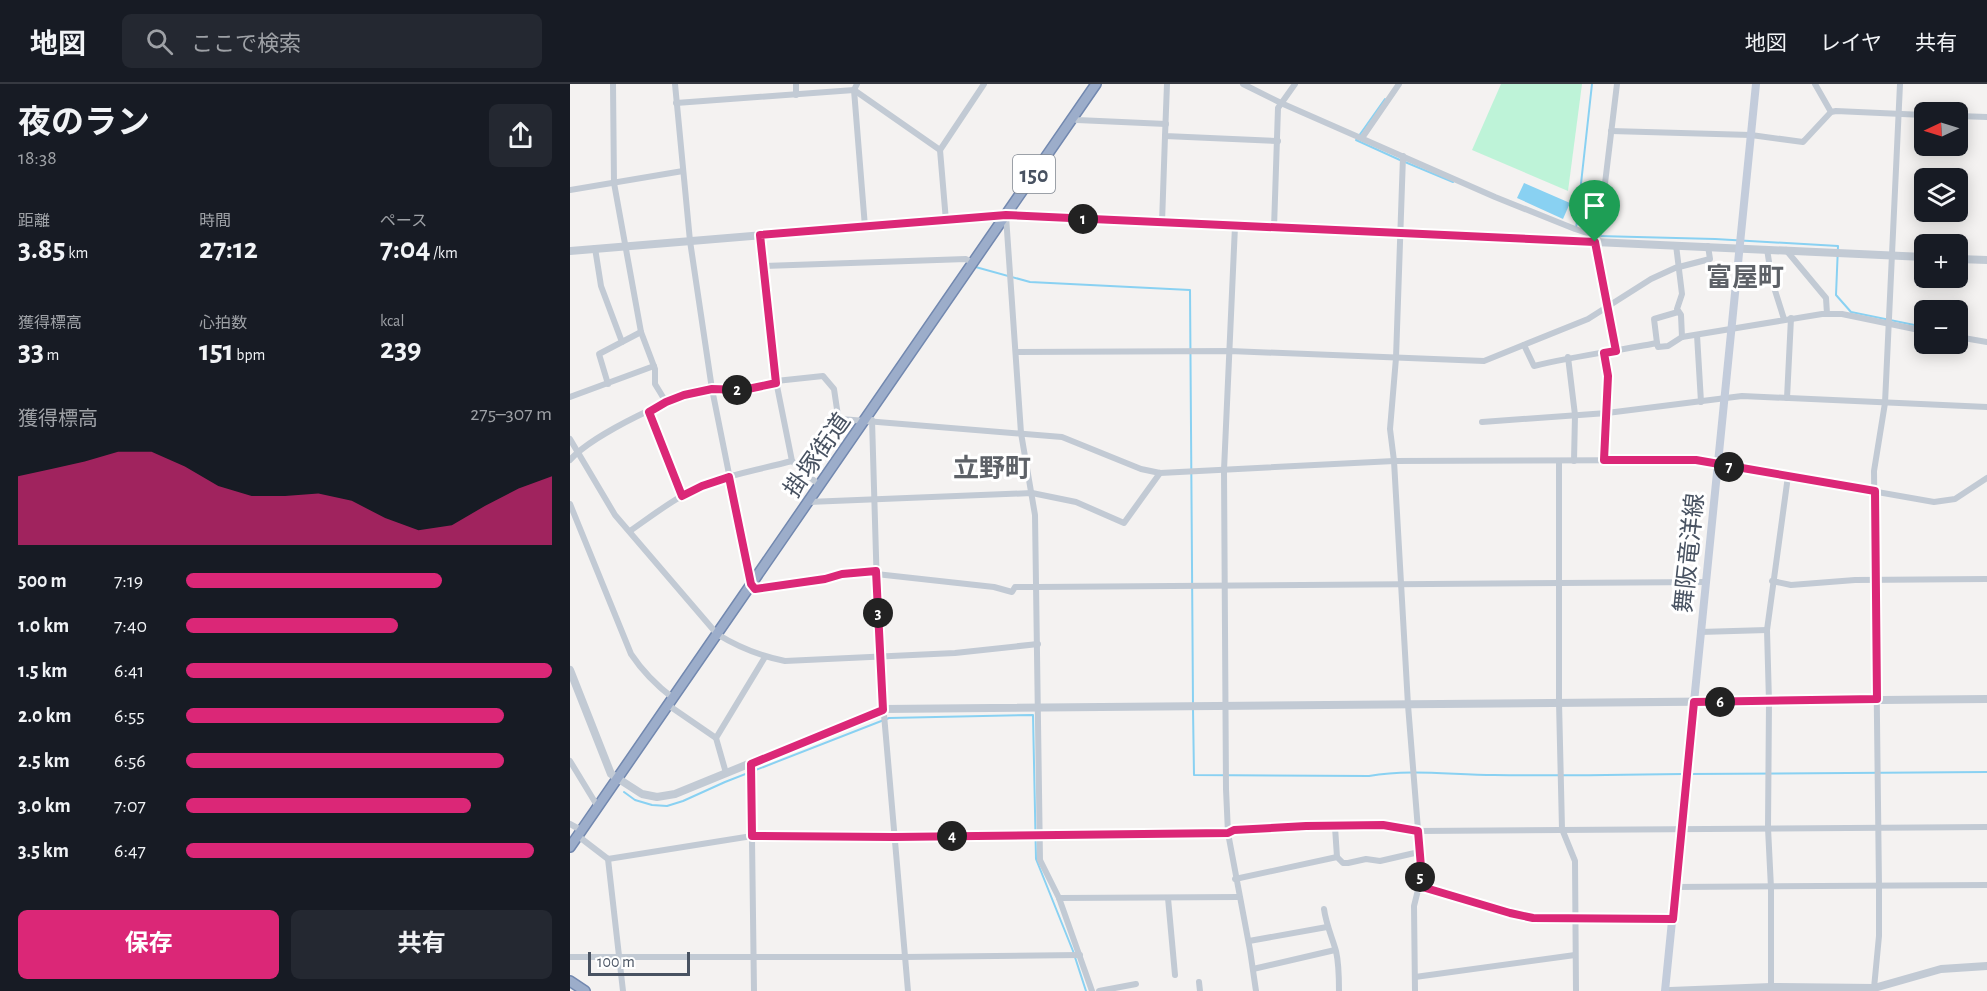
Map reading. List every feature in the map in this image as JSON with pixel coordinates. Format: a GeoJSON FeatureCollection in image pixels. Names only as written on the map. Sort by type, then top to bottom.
{"type":"FeatureCollection","features":[{"type":"Feature","properties":{"kind":"highway","name":"掛塚街道"},"geometry":{"type":"LineString","coordinates":[[570,847],[819,485],[868,420],[1096,84]]}},
{"type":"Feature","properties":{"kind":"highway"},"geometry":{"type":"LineString","coordinates":[[570,981],[585,991]]}},
{"type":"Feature","properties":{"kind":"main road","name":"舞阪竜洋線"},"geometry":{"type":"LineString","coordinates":[[1665,991],[1756,84]]}},
{"type":"Feature","properties":{"kind":"street"},"geometry":{"type":"LineString","coordinates":[[613,84],[614,183],[641,332],[654,366],[655,384],[666,402]]}},
{"type":"Feature","properties":{"kind":"street"},"geometry":{"type":"LineString","coordinates":[[675,84],[690,241],[712,389],[751,584],[755,589],[825,579],[842,574],[876,573],[982,585],[1012,592],[1015,587],[1037,586],[1705,582]]}},
{"type":"Feature","properties":{"kind":"street"},"geometry":{"type":"LineString","coordinates":[[796,84],[796,95]]}},
{"type":"Feature","properties":{"kind":"street"},"geometry":{"type":"LineString","coordinates":[[946,221],[940,150],[984,84]]}},
{"type":"Feature","properties":{"kind":"street"},"geometry":{"type":"LineString","coordinates":[[1162,223],[1167,84]]}},
{"type":"Feature","properties":{"kind":"street"},"geometry":{"type":"LineString","coordinates":[[1243,84],[1281,104],[1495,197],[1575,229],[1587,233],[1599,233]]}},
{"type":"Feature","properties":{"kind":"street"},"geometry":{"type":"LineString","coordinates":[[1274,228],[1278,108],[1295,84]]}},
{"type":"Feature","properties":{"kind":"street"},"geometry":{"type":"LineString","coordinates":[[1616,351],[1595,242],[1599,233],[1617,84]]}},
{"type":"Feature","properties":{"kind":"street"},"geometry":{"type":"LineString","coordinates":[[1815,84],[1831,112]]}},
{"type":"Feature","properties":{"kind":"street"},"geometry":{"type":"LineString","coordinates":[[1875,990],[1879,936],[1879,887],[1874,471],[1885,403],[1900,84]]}},
{"type":"Feature","properties":{"kind":"street"},"geometry":{"type":"LineString","coordinates":[[1362,138],[1395,85]]}},
{"type":"Feature","properties":{"kind":"street"},"geometry":{"type":"LineString","coordinates":[[676,103],[796,95],[856,87],[940,150]]}},
{"type":"Feature","properties":{"kind":"street"},"geometry":{"type":"LineString","coordinates":[[856,87],[865,227]]}},
{"type":"Feature","properties":{"kind":"street"},"geometry":{"type":"LineString","coordinates":[[1611,131],[1751,135],[1803,142],[1831,112],[1914,115]]}},
{"type":"Feature","properties":{"kind":"street"},"geometry":{"type":"LineString","coordinates":[[1968,116],[1987,117]]}},
{"type":"Feature","properties":{"kind":"street"},"geometry":{"type":"LineString","coordinates":[[1073,117],[1077,120],[1166,124]]}},
{"type":"Feature","properties":{"kind":"street"},"geometry":{"type":"LineString","coordinates":[[1165,136],[1278,141]]}},
{"type":"Feature","properties":{"kind":"street"},"geometry":{"type":"LineString","coordinates":[[1403,156],[1396,358],[1390,429],[1394,461],[1419,852],[1419,886],[1414,906],[1415,991]]}},
{"type":"Feature","properties":{"kind":"street"},"geometry":{"type":"LineString","coordinates":[[570,190],[683,171]]}},
{"type":"Feature","properties":{"kind":"street"},"geometry":{"type":"LineString","coordinates":[[570,250],[1006,215],[1914,257]]}},
{"type":"Feature","properties":{"kind":"street"},"geometry":{"type":"LineString","coordinates":[[1006,215],[1021,434],[1035,515],[1039,708],[1037,835],[1040,860],[1059,898],[1092,991]]}},
{"type":"Feature","properties":{"kind":"street"},"geometry":{"type":"LineString","coordinates":[[1235,226],[1224,470],[1228,833],[1235,879],[1249,941],[1256,991]]}},
{"type":"Feature","properties":{"kind":"street"},"geometry":{"type":"LineString","coordinates":[[760,235],[776,382],[792,461],[819,485]]}},
{"type":"Feature","properties":{"kind":"street"},"geometry":{"type":"LineString","coordinates":[[1676,245],[1682,294],[1678,301],[1682,337]]}},
{"type":"Feature","properties":{"kind":"street"},"geometry":{"type":"LineString","coordinates":[[1017,352],[1230,351],[1484,361],[1588,319],[1651,279],[1678,267],[1710,259],[1708,246]]}},
{"type":"Feature","properties":{"kind":"street"},"geometry":{"type":"LineString","coordinates":[[595,248],[601,286],[622,342]]}},
{"type":"Feature","properties":{"kind":"street"},"geometry":{"type":"LineString","coordinates":[[1767,249],[1772,281],[1787,319],[1787,398]]}},
{"type":"Feature","properties":{"kind":"street"},"geometry":{"type":"LineString","coordinates":[[1786,250],[1826,298],[1827,314]]}},
{"type":"Feature","properties":{"kind":"street"},"geometry":{"type":"LineString","coordinates":[[764,266],[966,258],[972,264]]}},
{"type":"Feature","properties":{"kind":"street"},"geometry":{"type":"LineString","coordinates":[[1968,259],[1987,260]]}},
{"type":"Feature","properties":{"kind":"street"},"geometry":{"type":"LineString","coordinates":[[1678,312],[1654,320],[1658,347],[1668,346],[1682,337],[1697,334],[1827,314],[1842,314],[1914,329]]}},
{"type":"Feature","properties":{"kind":"street"},"geometry":{"type":"LineString","coordinates":[[608,384],[599,354],[641,332]]}},
{"type":"Feature","properties":{"kind":"street"},"geometry":{"type":"LineString","coordinates":[[1697,334],[1701,402]]}},
{"type":"Feature","properties":{"kind":"street"},"geometry":{"type":"LineString","coordinates":[[1968,339],[1987,342]]}},
{"type":"Feature","properties":{"kind":"street"},"geometry":{"type":"LineString","coordinates":[[1524,345],[1534,366],[1568,357],[1657,343]]}},
{"type":"Feature","properties":{"kind":"street"},"geometry":{"type":"LineString","coordinates":[[1604,353],[1608,376],[1604,460]]}},
{"type":"Feature","properties":{"kind":"street"},"geometry":{"type":"LineString","coordinates":[[1568,357],[1575,416],[1574,460]]}},
{"type":"Feature","properties":{"kind":"street"},"geometry":{"type":"LineString","coordinates":[[570,397],[654,366]]}},
{"type":"Feature","properties":{"kind":"street"},"geometry":{"type":"LineString","coordinates":[[570,460],[588,443],[684,395],[712,389],[743,390],[776,382],[823,376],[834,389],[838,416],[841,419],[1062,437],[1141,468],[1160,472],[1394,461],[1696,460],[1934,502],[1955,499],[1987,478]]}},
{"type":"Feature","properties":{"kind":"street"},"geometry":{"type":"LineString","coordinates":[[1482,422],[1607,413],[1742,396],[1987,408]]}},
{"type":"Feature","properties":{"kind":"street"},"geometry":{"type":"LineString","coordinates":[[649,412],[682,496]]}},
{"type":"Feature","properties":{"kind":"street"},"geometry":{"type":"LineString","coordinates":[[868,420],[874,500],[879,657],[908,991]]}},
{"type":"Feature","properties":{"kind":"street"},"geometry":{"type":"LineString","coordinates":[[570,439],[615,515],[717,634],[736,646],[765,657],[785,661],[954,653],[1038,644]]}},
{"type":"Feature","properties":{"kind":"street"},"geometry":{"type":"LineString","coordinates":[[630,531],[682,496],[702,486],[792,461]]}},
{"type":"Feature","properties":{"kind":"street"},"geometry":{"type":"LineString","coordinates":[[1559,461],[1559,702],[1562,830],[1575,861],[1576,991]]}},
{"type":"Feature","properties":{"kind":"street"},"geometry":{"type":"LineString","coordinates":[[808,502],[1032,493],[1076,502],[1124,523],[1160,472]]}},
{"type":"Feature","properties":{"kind":"street"},"geometry":{"type":"LineString","coordinates":[[1771,989],[1767,630],[1788,476]]}},
{"type":"Feature","properties":{"kind":"street"},"geometry":{"type":"LineString","coordinates":[[570,504],[631,654],[646,675],[670,701],[716,738],[726,773]]}},
{"type":"Feature","properties":{"kind":"street"},"geometry":{"type":"LineString","coordinates":[[1772,581],[1791,585],[1855,580],[1987,579]]}},
{"type":"Feature","properties":{"kind":"street"},"geometry":{"type":"LineString","coordinates":[[1701,632],[1767,630]]}},
{"type":"Feature","properties":{"kind":"street"},"geometry":{"type":"LineString","coordinates":[[716,738],[765,657]]}},
{"type":"Feature","properties":{"kind":"street"},"geometry":{"type":"LineString","coordinates":[[570,670],[611,774],[642,794],[657,796],[675,794],[883,710],[1987,699]]}},
{"type":"Feature","properties":{"kind":"street"},"geometry":{"type":"LineString","coordinates":[[570,761],[598,807]]}},
{"type":"Feature","properties":{"kind":"street"},"geometry":{"type":"LineString","coordinates":[[751,764],[754,991]]}},
{"type":"Feature","properties":{"kind":"street"},"geometry":{"type":"LineString","coordinates":[[570,825],[609,859],[623,991]]}},
{"type":"Feature","properties":{"kind":"street"},"geometry":{"type":"LineString","coordinates":[[609,859],[752,836],[894,837],[1228,833],[1234,830],[1270,827],[1383,825],[1418,831],[1987,827]]}},
{"type":"Feature","properties":{"kind":"street"},"geometry":{"type":"LineString","coordinates":[[1335,826],[1337,857],[1343,862],[1366,859],[1380,861],[1419,852]]}},
{"type":"Feature","properties":{"kind":"street"},"geometry":{"type":"LineString","coordinates":[[1235,879],[1337,857]]}},
{"type":"Feature","properties":{"kind":"street"},"geometry":{"type":"LineString","coordinates":[[1675,887],[1987,885]]}},
{"type":"Feature","properties":{"kind":"street"},"geometry":{"type":"LineString","coordinates":[[1419,886],[1533,918],[1673,919]]}},
{"type":"Feature","properties":{"kind":"street"},"geometry":{"type":"LineString","coordinates":[[1059,898],[1239,897]]}},
{"type":"Feature","properties":{"kind":"street"},"geometry":{"type":"LineString","coordinates":[[1168,898],[1175,975]]}},
{"type":"Feature","properties":{"kind":"street"},"geometry":{"type":"LineString","coordinates":[[1324,909],[1335,950],[1340,991]]}},
{"type":"Feature","properties":{"kind":"street"},"geometry":{"type":"LineString","coordinates":[[1249,941],[1327,927]]}},
{"type":"Feature","properties":{"kind":"street"},"geometry":{"type":"LineString","coordinates":[[1253,969],[1335,950]]}},
{"type":"Feature","properties":{"kind":"street"},"geometry":{"type":"LineString","coordinates":[[570,957],[1080,955]]}},
{"type":"Feature","properties":{"kind":"street"},"geometry":{"type":"LineString","coordinates":[[1415,977],[1575,955]]}},
{"type":"Feature","properties":{"kind":"street"},"geometry":{"type":"LineString","coordinates":[[1670,991],[1875,990],[1941,969],[1987,966]]}},
{"type":"Feature","properties":{"kind":"street"},"geometry":{"type":"LineString","coordinates":[[1200,982],[1200,991]]}},
{"type":"Feature","properties":{"kind":"street"},"geometry":{"type":"LineString","coordinates":[[1099,991],[1136,984]]}},
{"type":"Feature","properties":{"kind":"green space"},"geometry":{"type":"Polygon","coordinates":[[[1501,84],[1582,84],[1568,191],[1472,150],[1501,84]]]}},
{"type":"Feature","properties":{"kind":"water"},"geometry":{"type":"Polygon","coordinates":[[[1524,183],[1570,203],[1563,219],[1517,198],[1524,183]]]}},
{"type":"Feature","properties":{"kind":"waterway"},"geometry":{"type":"LineString","coordinates":[[1576,229],[1592,84]]}},
{"type":"Feature","properties":{"kind":"waterway"},"geometry":{"type":"LineString","coordinates":[[1385,99],[1356,140],[1400,160]]}},
{"type":"Feature","properties":{"kind":"waterway"},"geometry":{"type":"LineString","coordinates":[[1405,162],[1453,182]]}},
{"type":"Feature","properties":{"kind":"waterway"},"geometry":{"type":"LineString","coordinates":[[1598,236],[1715,239],[1838,246],[1836,295],[1851,312],[1914,325]]}},
{"type":"Feature","properties":{"kind":"waterway"},"geometry":{"type":"LineString","coordinates":[[972,266],[1030,282],[1190,290],[1193,703]]}},
{"type":"Feature","properties":{"kind":"waterway"},"geometry":{"type":"LineString","coordinates":[[1193,709],[1194,775],[1683,774]]}},
{"type":"Feature","properties":{"kind":"waterway"},"geometry":{"type":"LineString","coordinates":[[624,792],[635,800],[667,806],[889,718],[1033,715],[1036,859],[1073,951],[1086,991]]}},
{"type":"Feature","properties":{"kind":"waterway"},"geometry":{"type":"LineString","coordinates":[[1689,774],[1987,772]]}},
{"type":"Feature","properties":{"kind":"district","name":"富屋町"},"geometry":{"type":"Point","coordinates":[1745,277]}},
{"type":"Feature","properties":{"kind":"district","name":"立野町"},"geometry":{"type":"Point","coordinates":[992,468]}},
{"type":"Feature","properties":{"kind":"route"},"geometry":{"type":"LineString","coordinates":[[1006,215],[1595,242],[1616,351],[1604,353],[1608,376],[1604,460],[1696,460],[1875,491],[1877,699],[1694,702],[1673,919],[1533,918],[1419,886],[1421,867],[1418,831],[1383,825],[1270,827],[1234,830],[1228,833],[894,837],[752,836],[751,764],[883,710],[876,571],[842,574],[825,579],[755,589],[751,584],[729,477],[682,496],[649,412],[684,395],[712,389],[743,390],[776,383],[760,235],[1006,215]]}}]}
